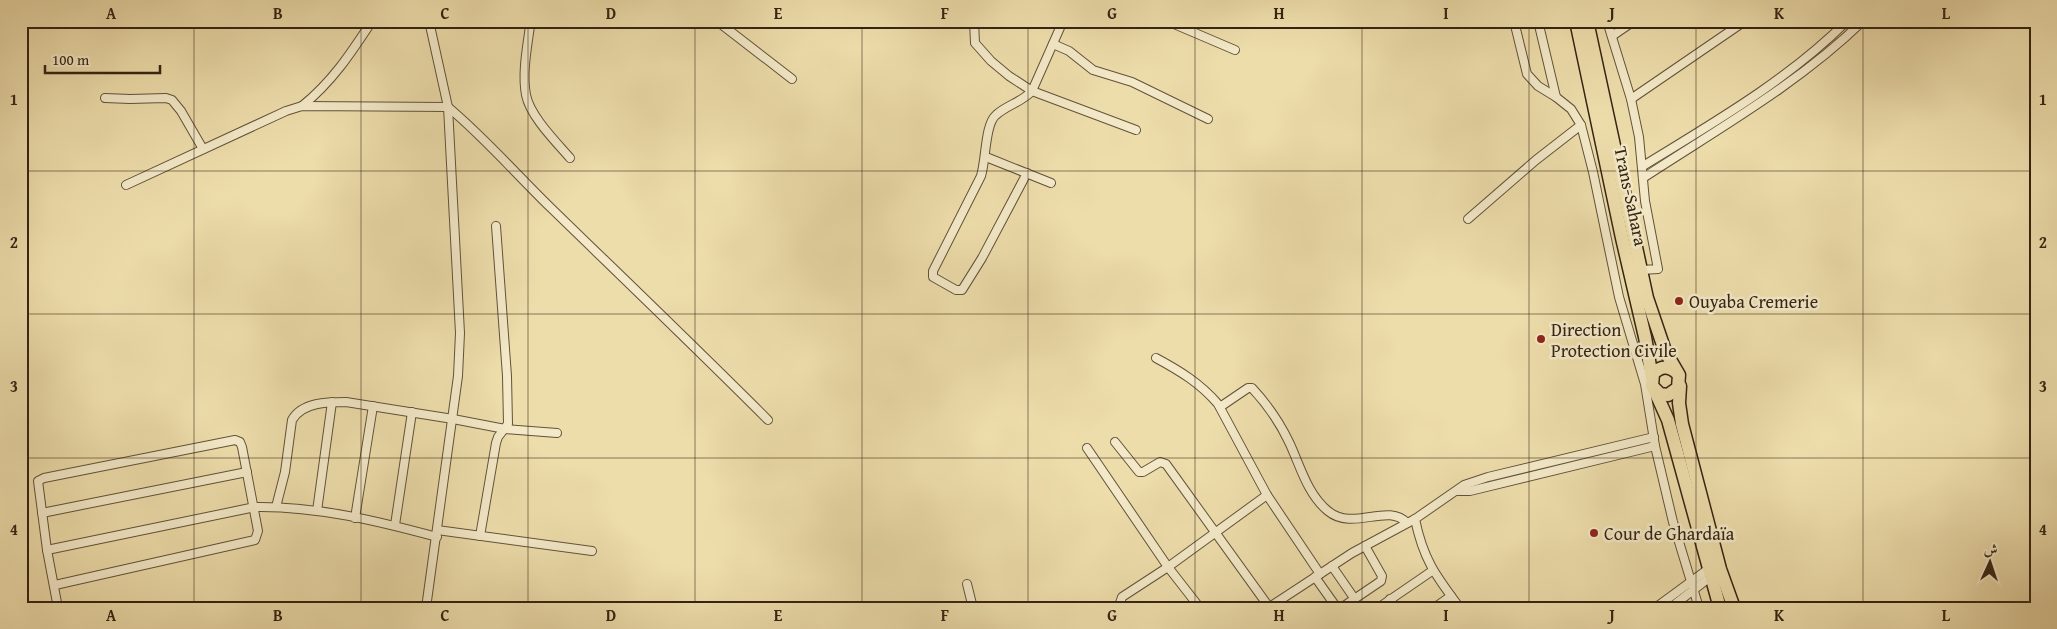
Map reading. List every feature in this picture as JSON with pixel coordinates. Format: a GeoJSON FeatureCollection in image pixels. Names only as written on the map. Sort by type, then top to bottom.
{"type":"FeatureCollection","features":[{"type":"Feature","properties":{"kind":"highway","name":"Trans-Sahara"},"geometry":{"type":"LineString","coordinates":[[1576,21],[1645,336],[1650,383],[1668,420],[1714,569],[1734,608]]}},
{"type":"Feature","properties":{"kind":"highway","name":"Trans-Sahara"},"geometry":{"type":"LineString","coordinates":[[1586,21],[1641,270],[1657,332],[1677,372]]}},
{"type":"Feature","properties":{"kind":"highway"},"geometry":{"type":"LineString","coordinates":[[1669,367],[1677,372],[1680,386],[1676,391],[1668,395],[1660,394],[1650,383],[1656,370],[1660,368],[1669,367]]}},
{"type":"Feature","properties":{"kind":"highway","name":"Trans-Sahara"},"geometry":{"type":"LineString","coordinates":[[1680,386],[1679,403],[1682,424],[1714,569],[1720,608]]}},
{"type":"Feature","properties":{"kind":"street"},"geometry":{"type":"LineString","coordinates":[[126,185],[302,106],[332,79],[347,60],[372,21]]}},
{"type":"Feature","properties":{"kind":"street"},"geometry":{"type":"LineString","coordinates":[[429,21],[448,107],[460,332],[458,376],[429,607]]}},
{"type":"Feature","properties":{"kind":"street"},"geometry":{"type":"LineString","coordinates":[[528,21],[530,26],[525,80],[526,96],[537,117],[570,158]]}},
{"type":"Feature","properties":{"kind":"street"},"geometry":{"type":"LineString","coordinates":[[717,21],[792,78]]}},
{"type":"Feature","properties":{"kind":"street"},"geometry":{"type":"LineString","coordinates":[[974,21],[974,38],[982,51],[1009,76],[1032,91],[1136,130]]}},
{"type":"Feature","properties":{"kind":"street"},"geometry":{"type":"LineString","coordinates":[[1027,173],[982,258],[962,290],[956,290],[934,277],[933,271],[981,176],[986,157],[988,128],[994,117],[1026,97],[1032,91],[1063,21]]}},
{"type":"Feature","properties":{"kind":"street"},"geometry":{"type":"LineString","coordinates":[[1167,21],[1235,50]]}},
{"type":"Feature","properties":{"kind":"street"},"geometry":{"type":"LineString","coordinates":[[1514,21],[1527,74],[1538,86],[1556,97],[1570,109],[1581,126],[1593,172],[1619,297],[1650,383],[1655,446],[1673,522],[1699,608]]}},
{"type":"Feature","properties":{"kind":"street"},"geometry":{"type":"LineString","coordinates":[[1538,21],[1556,97]]}},
{"type":"Feature","properties":{"kind":"street"},"geometry":{"type":"LineString","coordinates":[[1607,21],[1631,99],[1639,136],[1645,201],[1658,270],[1641,270]]}},
{"type":"Feature","properties":{"kind":"street"},"geometry":{"type":"LineString","coordinates":[[1612,36],[1634,21]]}},
{"type":"Feature","properties":{"kind":"street"},"geometry":{"type":"LineString","coordinates":[[1631,99],[1745,21]]}},
{"type":"Feature","properties":{"kind":"street"},"geometry":{"type":"LineString","coordinates":[[1643,178],[1720,123],[1834,35],[1847,21]]}},
{"type":"Feature","properties":{"kind":"street"},"geometry":{"type":"LineString","coordinates":[[1643,166],[1775,92],[1811,65],[1863,21]]}},
{"type":"Feature","properties":{"kind":"street"},"geometry":{"type":"LineString","coordinates":[[1053,44],[1069,51],[1093,70],[1132,82],[1208,119]]}},
{"type":"Feature","properties":{"kind":"street"},"geometry":{"type":"LineString","coordinates":[[1770,84],[1775,92]]}},
{"type":"Feature","properties":{"kind":"street"},"geometry":{"type":"LineString","coordinates":[[105,98],[166,98],[172,100],[181,111],[203,150]]}},
{"type":"Feature","properties":{"kind":"street"},"geometry":{"type":"LineString","coordinates":[[302,106],[448,107],[474,129],[528,186],[768,420]]}},
{"type":"Feature","properties":{"kind":"street"},"geometry":{"type":"LineString","coordinates":[[1468,219],[1536,160],[1581,126]]}},
{"type":"Feature","properties":{"kind":"street"},"geometry":{"type":"LineString","coordinates":[[986,157],[1051,183]]}},
{"type":"Feature","properties":{"kind":"street"},"geometry":{"type":"LineString","coordinates":[[480,536],[483,509],[496,443],[498,437],[508,424],[507,376],[496,226]]}},
{"type":"Feature","properties":{"kind":"street"},"geometry":{"type":"LineString","coordinates":[[1156,358],[1192,379],[1208,392],[1220,407],[1267,495],[1337,608]]}},
{"type":"Feature","properties":{"kind":"street"},"geometry":{"type":"LineString","coordinates":[[1220,407],[1248,388],[1252,388],[1288,441],[1305,480],[1326,510],[1341,519],[1361,519],[1391,515],[1401,517],[1407,523]]}},
{"type":"Feature","properties":{"kind":"street"},"geometry":{"type":"LineString","coordinates":[[276,507],[284,472],[292,420],[302,408],[332,402],[373,406],[505,429],[557,433]]}},
{"type":"Feature","properties":{"kind":"street"},"geometry":{"type":"LineString","coordinates":[[317,511],[332,402]]}},
{"type":"Feature","properties":{"kind":"street"},"geometry":{"type":"LineString","coordinates":[[356,518],[373,406]]}},
{"type":"Feature","properties":{"kind":"street"},"geometry":{"type":"LineString","coordinates":[[395,525],[412,412]]}},
{"type":"Feature","properties":{"kind":"street"},"geometry":{"type":"LineString","coordinates":[[1458,491],[1465,492],[1490,486],[1514,475],[1654,437]]}},
{"type":"Feature","properties":{"kind":"street"},"geometry":{"type":"LineString","coordinates":[[55,585],[255,540],[258,531],[240,442],[234,440],[44,478],[38,481],[37,485],[47,550],[58,608]]}},
{"type":"Feature","properties":{"kind":"street"},"geometry":{"type":"LineString","coordinates":[[1115,442],[1139,472],[1143,472],[1160,462],[1166,464],[1268,607],[1365,546],[1415,519],[1458,491],[1464,485],[1488,477],[1514,475]]}},
{"type":"Feature","properties":{"kind":"street"},"geometry":{"type":"LineString","coordinates":[[1541,468],[1613,457],[1655,446]]}},
{"type":"Feature","properties":{"kind":"street"},"geometry":{"type":"LineString","coordinates":[[1087,448],[1168,567],[1200,608]]}},
{"type":"Feature","properties":{"kind":"street"},"geometry":{"type":"LineString","coordinates":[[1611,448],[1613,457]]}},
{"type":"Feature","properties":{"kind":"street"},"geometry":{"type":"LineString","coordinates":[[42,513],[247,472]]}},
{"type":"Feature","properties":{"kind":"street"},"geometry":{"type":"LineString","coordinates":[[1488,477],[1490,486]]}},
{"type":"Feature","properties":{"kind":"street"},"geometry":{"type":"LineString","coordinates":[[1122,608],[1120,603],[1122,597],[1168,567],[1267,495]]}},
{"type":"Feature","properties":{"kind":"street"},"geometry":{"type":"LineString","coordinates":[[47,550],[254,507],[276,507],[317,511],[437,533],[480,536],[592,551]]}},
{"type":"Feature","properties":{"kind":"street"},"geometry":{"type":"LineString","coordinates":[[1415,519],[1423,552],[1432,571],[1460,608]]}},
{"type":"Feature","properties":{"kind":"street"},"geometry":{"type":"LineString","coordinates":[[1341,608],[1354,598],[1381,583],[1382,578],[1365,546]]}},
{"type":"Feature","properties":{"kind":"street"},"geometry":{"type":"LineString","coordinates":[[1332,566],[1354,598]]}},
{"type":"Feature","properties":{"kind":"street"},"geometry":{"type":"LineString","coordinates":[[1655,608],[1690,582],[1714,569]]}},
{"type":"Feature","properties":{"kind":"street"},"geometry":{"type":"LineString","coordinates":[[1670,608],[1693,590],[1714,569]]}},
{"type":"Feature","properties":{"kind":"street"},"geometry":{"type":"LineString","coordinates":[[1378,608],[1432,571]]}},
{"type":"Feature","properties":{"kind":"street"},"geometry":{"type":"LineString","coordinates":[[967,584],[973,608]]}},
{"type":"Feature","properties":{"kind":"street"},"geometry":{"type":"LineString","coordinates":[[1434,608],[1451,596]]}},
{"type":"Feature","properties":{"kind":"street"},"geometry":{"type":"LineString","coordinates":[[1390,599],[1396,608]]}},
{"type":"Feature","properties":{"kind":"place","name":"Ouyaba Cremerie"},"geometry":{"type":"Point","coordinates":[1679,301]}},
{"type":"Feature","properties":{"kind":"place","name":"Direction Protection Civile"},"geometry":{"type":"Point","coordinates":[1541,339]}},
{"type":"Feature","properties":{"kind":"place","name":"Cour de Ghardaïa"},"geometry":{"type":"Point","coordinates":[1594,533]}}]}
